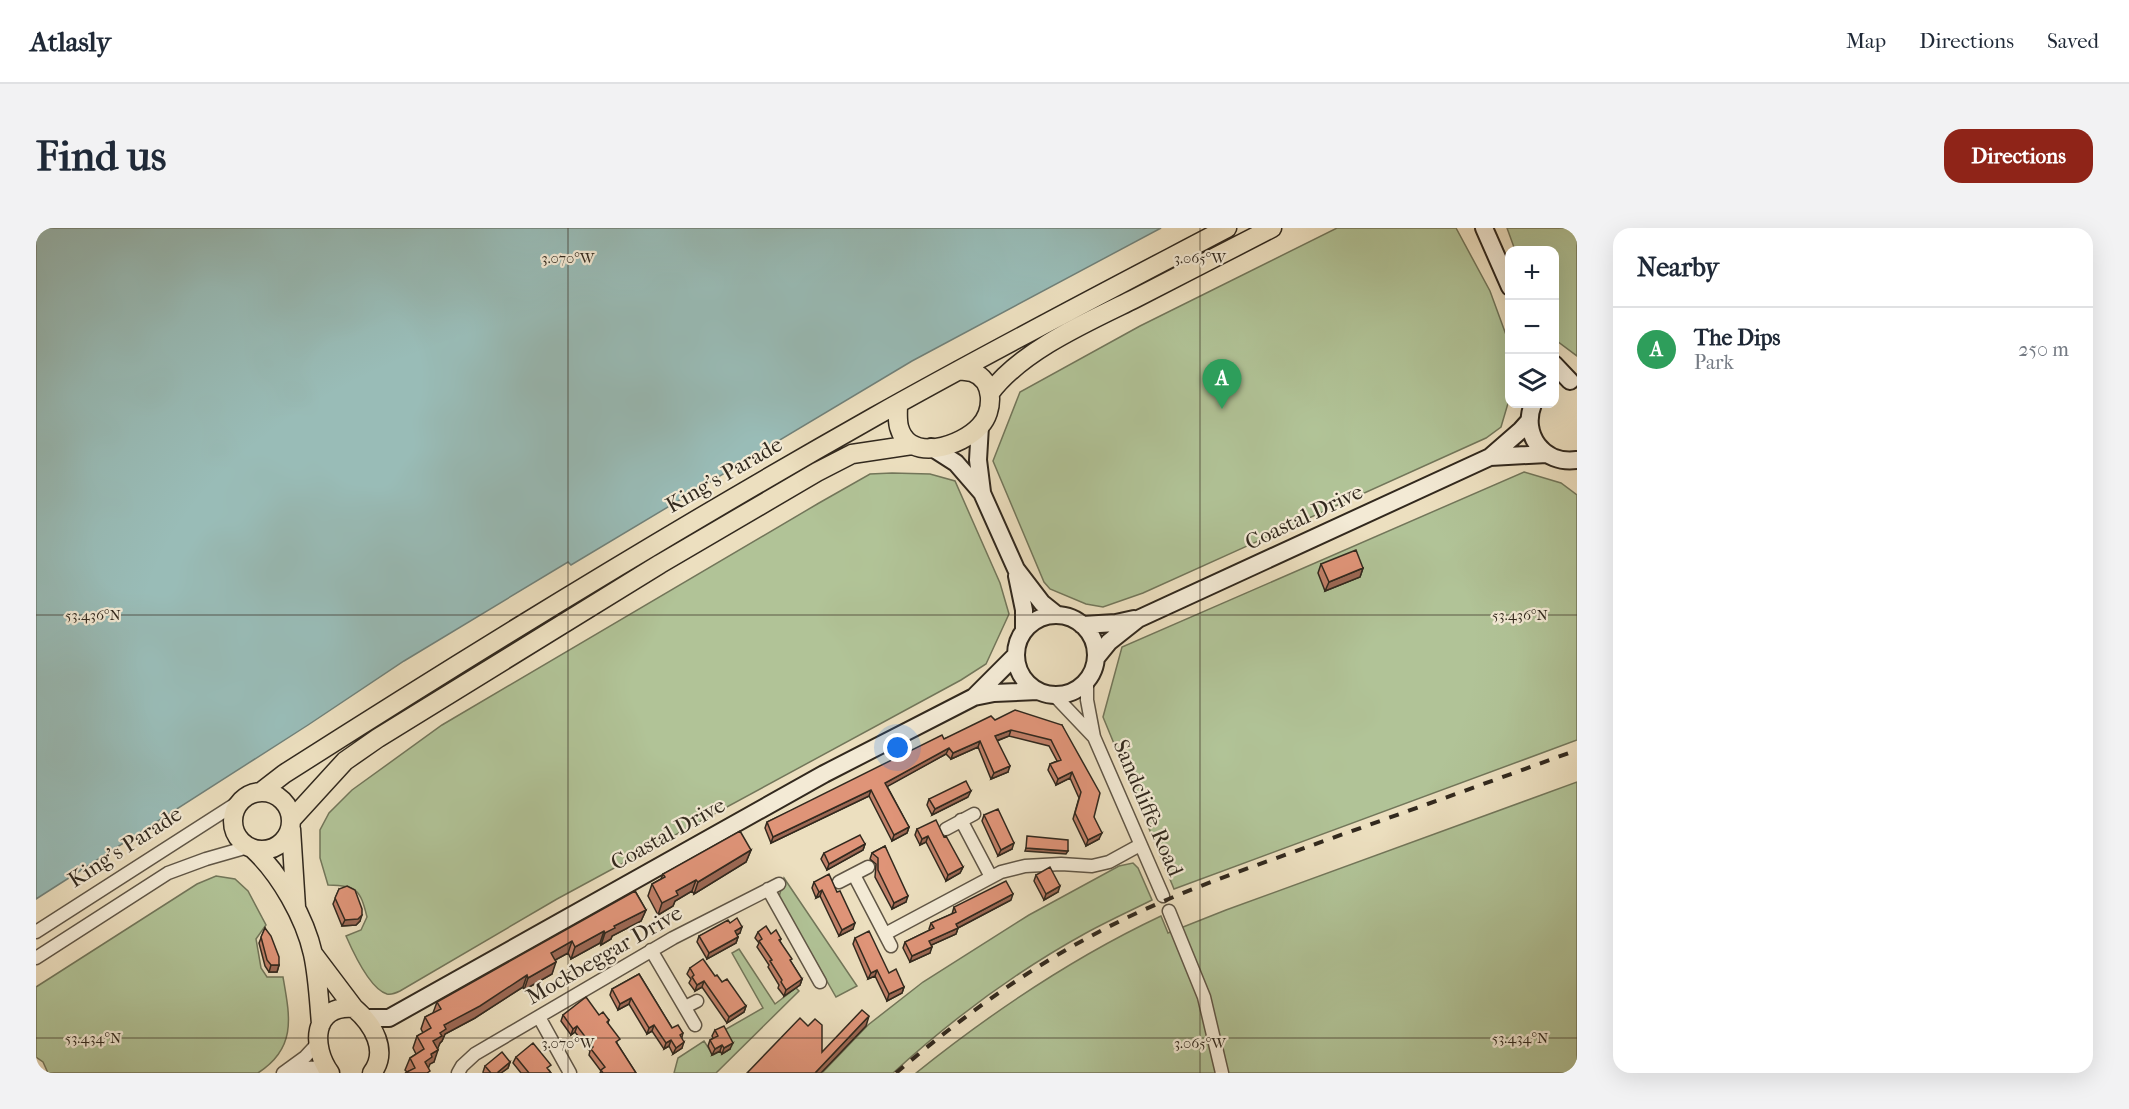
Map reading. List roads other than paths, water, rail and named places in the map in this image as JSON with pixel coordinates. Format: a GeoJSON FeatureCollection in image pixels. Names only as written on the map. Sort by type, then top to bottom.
{"type":"FeatureCollection","features":[{"type":"Feature","properties":{"kind":"main road","name":"King's Parade"},"geometry":{"type":"LineString","coordinates":[[262,792],[284,774],[508,632],[695,520],[959,370],[1227,228]]}},
{"type":"Feature","properties":{"kind":"main road"},"geometry":{"type":"LineString","coordinates":[[990,393],[1002,378],[1026,359],[1052,343],[1101,315],[1272,228]]}},
{"type":"Feature","properties":{"kind":"main road"},"geometry":{"type":"LineString","coordinates":[[898,404],[899,428],[912,445],[931,447],[953,444],[980,426],[990,409],[990,393],[987,384],[974,373],[959,370]]}},
{"type":"Feature","properties":{"kind":"main road","name":"King's Parade"},"geometry":{"type":"LineString","coordinates":[[292,824],[345,761],[378,738],[660,564],[852,454],[912,445]]}},
{"type":"Feature","properties":{"kind":"main road"},"geometry":{"type":"LineString","coordinates":[[296,909],[292,824],[286,803],[271,793],[262,792],[246,796],[235,809],[233,826],[236,834],[264,860],[296,909],[313,953],[321,1024]]}},
{"type":"Feature","properties":{"kind":"main road"},"geometry":{"type":"LineString","coordinates":[[250,848],[272,849],[287,838],[292,824]]}},
{"type":"Feature","properties":{"kind":"main road"},"geometry":{"type":"LineString","coordinates":[[313,953],[359,1013],[377,1064]]}},
{"type":"Feature","properties":{"kind":"main road"},"geometry":{"type":"LineString","coordinates":[[328,1070],[319,1052],[318,1043],[324,1017],[337,1009],[359,1013]]}},
{"type":"Feature","properties":{"kind":"street"},"geometry":{"type":"LineString","coordinates":[[1484,228],[1505,278]]}},
{"type":"Feature","properties":{"kind":"street"},"geometry":{"type":"LineString","coordinates":[[1532,408],[1529,421],[1533,440],[1542,451],[1554,459],[1573,463]]}},
{"type":"Feature","properties":{"kind":"street","name":"Coastal Drive"},"geometry":{"type":"LineString","coordinates":[[1096,658],[1120,631],[1138,619],[1490,457],[1529,421]]}},
{"type":"Feature","properties":{"kind":"street"},"geometry":{"type":"LineString","coordinates":[[980,426],[978,460],[982,493]]}},
{"type":"Feature","properties":{"kind":"street"},"geometry":{"type":"LineString","coordinates":[[931,447],[956,462],[982,493],[1016,569],[1024,610],[1024,630],[1017,645],[1016,655],[1017,667],[1024,679],[1046,693],[1073,692],[1087,681],[1096,658],[1091,636],[1082,625],[1057,615],[1040,618],[1024,630]]}},
{"type":"Feature","properties":{"kind":"street","name":"Coastal Drive"},"geometry":{"type":"LineString","coordinates":[[1490,457],[1547,454]]}},
{"type":"Feature","properties":{"kind":"street"},"geometry":{"type":"LineString","coordinates":[[1016,569],[1042,603],[1057,615]]}},
{"type":"Feature","properties":{"kind":"street","name":"Coastal Drive"},"geometry":{"type":"LineString","coordinates":[[1082,625],[1138,619]]}},
{"type":"Feature","properties":{"kind":"street","name":"Coastal Drive"},"geometry":{"type":"LineString","coordinates":[[974,697],[1016,655]]}},
{"type":"Feature","properties":{"kind":"street","name":"Sandcliffe Road"},"geometry":{"type":"LineString","coordinates":[[1087,681],[1087,700],[1094,737],[1163,896]]}},
{"type":"Feature","properties":{"kind":"street","name":"Coastal Drive"},"geometry":{"type":"LineString","coordinates":[[359,1013],[389,1018],[824,774],[974,697],[994,693],[1046,693]]}},
{"type":"Feature","properties":{"kind":"street","name":"Sandcliffe Road"},"geometry":{"type":"LineString","coordinates":[[1046,693],[1094,737]]}},
{"type":"Feature","properties":{"kind":"street","name":"King's Parade"},"geometry":{"type":"LineString","coordinates":[[36,932],[240,801]]}},
{"type":"Feature","properties":{"kind":"street"},"geometry":{"type":"LineString","coordinates":[[946,828],[974,814]]}},
{"type":"Feature","properties":{"kind":"street"},"geometry":{"type":"LineString","coordinates":[[962,820],[991,877]]}},
{"type":"Feature","properties":{"kind":"street"},"geometry":{"type":"LineString","coordinates":[[885,934],[1001,872],[1025,866],[1061,864],[1092,866],[1108,862],[1140,845]]}},
{"type":"Feature","properties":{"kind":"street","name":"King's Parade"},"geometry":{"type":"LineString","coordinates":[[36,958],[168,873],[206,859],[250,848]]}},
{"type":"Feature","properties":{"kind":"street"},"geometry":{"type":"LineString","coordinates":[[839,882],[868,867]]}},
{"type":"Feature","properties":{"kind":"street"},"geometry":{"type":"LineString","coordinates":[[854,875],[891,946]]}},
{"type":"Feature","properties":{"kind":"street","name":"Mockbeggar Drive"},"geometry":{"type":"LineString","coordinates":[[458,1073],[475,1054],[651,950],[773,887],[820,982]]}},
{"type":"Feature","properties":{"kind":"street","name":"Sandcliffe Road"},"geometry":{"type":"LineString","coordinates":[[1169,911],[1204,996],[1222,1073]]}},
{"type":"Feature","properties":{"kind":"street"},"geometry":{"type":"LineString","coordinates":[[651,950],[695,1025]]}},
{"type":"Feature","properties":{"kind":"street"},"geometry":{"type":"LineString","coordinates":[[685,1007],[697,1001]]}},
{"type":"Feature","properties":{"kind":"street"},"geometry":{"type":"LineString","coordinates":[[538,1017],[570,1073]]}},
{"type":"Feature","properties":{"kind":"street"},"geometry":{"type":"LineString","coordinates":[[377,1064],[389,1018]]}},
{"type":"Feature","properties":{"kind":"street"},"geometry":{"type":"LineString","coordinates":[[286,1071],[318,1043]]}},
{"type":"Feature","properties":{"kind":"street"},"geometry":{"type":"LineString","coordinates":[[286,1071],[328,1070]]}},
{"type":"Feature","properties":{"kind":"water"},"geometry":{"type":"Polygon","coordinates":[[[36,228],[1161,228],[912,361],[571,565],[568,562],[404,661],[36,899],[36,228]]]}},
{"type":"Feature","properties":{"kind":"railway"},"geometry":{"type":"LineString","coordinates":[[896,1073],[942,1035],[1040,965],[1145,909],[1226,877],[1577,750]]}},
{"type":"Feature","properties":{"kind":"place","name":"The Dips"},"geometry":{"type":"Point","coordinates":[1222,409]}}]}
